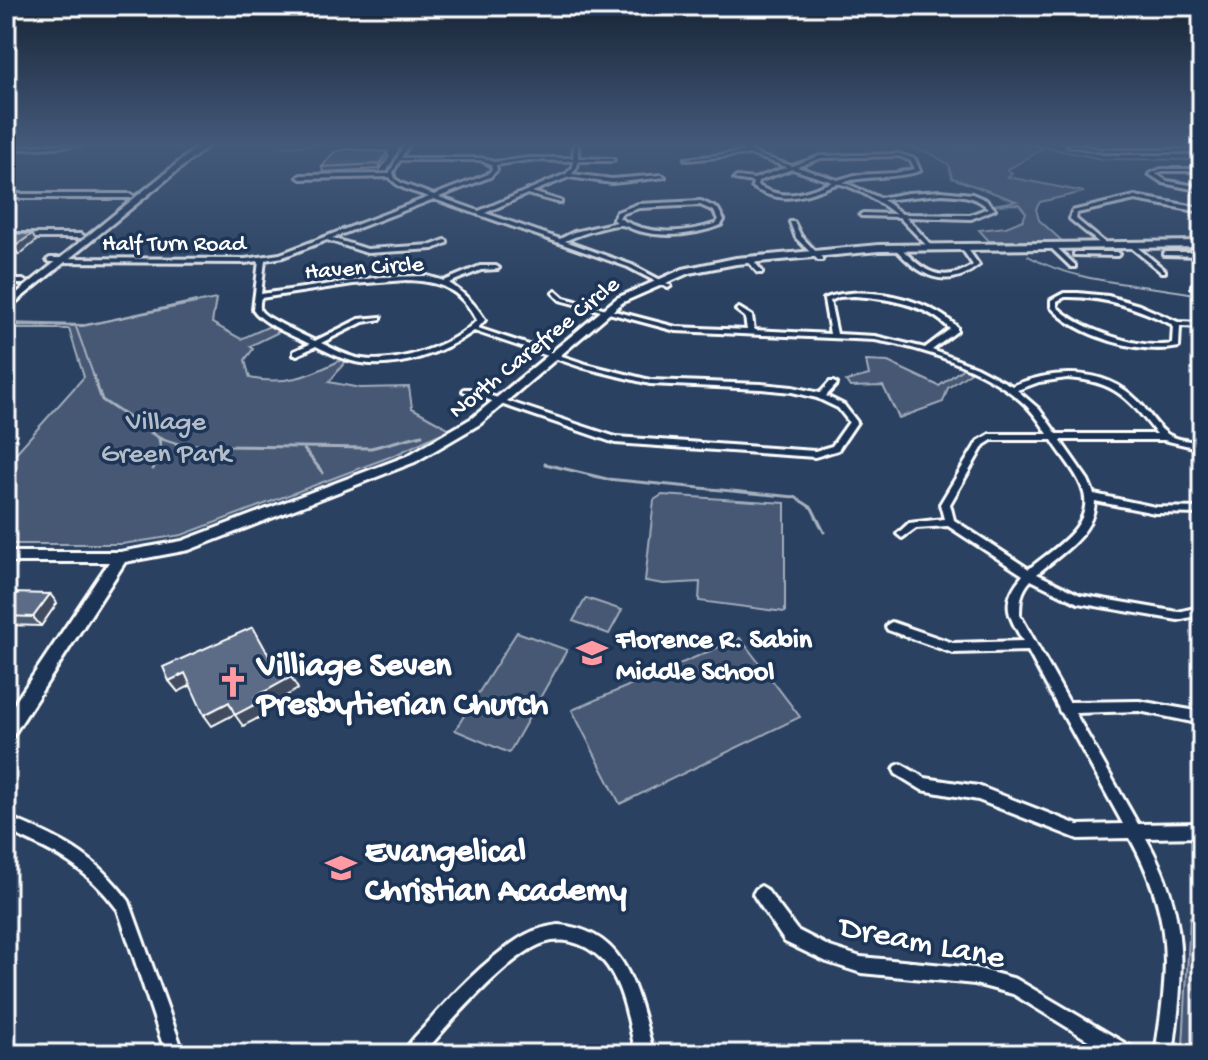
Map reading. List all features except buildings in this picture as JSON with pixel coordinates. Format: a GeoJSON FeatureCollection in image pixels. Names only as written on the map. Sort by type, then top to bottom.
{"type":"FeatureCollection","features":[{"type":"Feature","properties":{"kind":"highway"},"geometry":{"type":"LineString","coordinates":[[6,307],[144,194]]}},
{"type":"Feature","properties":{"kind":"highway"},"geometry":{"type":"LineString","coordinates":[[6,295],[131,196]]}},
{"type":"Feature","properties":{"kind":"main road","name":"North Carefree Circle"},"geometry":{"type":"LineString","coordinates":[[6,557],[120,557],[169,550],[212,538],[403,462],[454,437],[501,403],[605,312],[697,268],[749,259],[817,256],[897,247],[1202,244]]}},
{"type":"Feature","properties":{"kind":"main road"},"geometry":{"type":"LineString","coordinates":[[6,731],[120,557]]}},
{"type":"Feature","properties":{"kind":"street"},"geometry":{"type":"LineString","coordinates":[[428,194],[600,255],[663,283]]}},
{"type":"Feature","properties":{"kind":"street","name":"Half Turn Road"},"geometry":{"type":"LineString","coordinates":[[50,260],[262,260],[297,251],[441,194]]}},
{"type":"Feature","properties":{"kind":"street"},"geometry":{"type":"LineString","coordinates":[[479,213],[524,194]]}},
{"type":"Feature","properties":{"kind":"street"},"geometry":{"type":"LineString","coordinates":[[533,194],[559,202]]}},
{"type":"Feature","properties":{"kind":"street"},"geometry":{"type":"LineString","coordinates":[[870,194],[882,199],[906,217],[929,246]]}},
{"type":"Feature","properties":{"kind":"street"},"geometry":{"type":"LineString","coordinates":[[882,199],[936,194]]}},
{"type":"Feature","properties":{"kind":"street"},"geometry":{"type":"LineString","coordinates":[[863,215],[978,216],[991,211],[988,203],[958,194]]}},
{"type":"Feature","properties":{"kind":"street"},"geometry":{"type":"LineString","coordinates":[[6,196],[131,196]]}},
{"type":"Feature","properties":{"kind":"street"},"geometry":{"type":"LineString","coordinates":[[1103,244],[1073,219],[1074,212],[1135,198],[1202,210]]}},
{"type":"Feature","properties":{"kind":"street"},"geometry":{"type":"LineString","coordinates":[[561,241],[576,233],[620,223],[658,232],[714,227],[721,220],[708,203],[628,206],[616,217],[620,223]]}},
{"type":"Feature","properties":{"kind":"street"},"geometry":{"type":"LineString","coordinates":[[385,217],[397,222]]}},
{"type":"Feature","properties":{"kind":"street"},"geometry":{"type":"LineString","coordinates":[[792,223],[798,237],[817,256]]}},
{"type":"Feature","properties":{"kind":"street"},"geometry":{"type":"LineString","coordinates":[[533,239],[541,234]]}},
{"type":"Feature","properties":{"kind":"street"},"geometry":{"type":"LineString","coordinates":[[6,236],[81,236]]}},
{"type":"Feature","properties":{"kind":"street"},"geometry":{"type":"LineString","coordinates":[[329,239],[367,251],[433,247],[445,242]]}},
{"type":"Feature","properties":{"kind":"street"},"geometry":{"type":"LineString","coordinates":[[1130,244],[1163,271]]}},
{"type":"Feature","properties":{"kind":"street"},"geometry":{"type":"LineString","coordinates":[[1174,244],[1187,254]]}},
{"type":"Feature","properties":{"kind":"street"},"geometry":{"type":"LineString","coordinates":[[1051,245],[1073,266]]}},
{"type":"Feature","properties":{"kind":"street"},"geometry":{"type":"LineString","coordinates":[[1086,245],[1097,254]]}},
{"type":"Feature","properties":{"kind":"street","name":"Half Turn Road"},"geometry":{"type":"LineString","coordinates":[[287,246],[297,251]]}},
{"type":"Feature","properties":{"kind":"street"},"geometry":{"type":"LineString","coordinates":[[897,247],[918,270],[950,278],[966,274],[976,265],[963,246]]}},
{"type":"Feature","properties":{"kind":"street"},"geometry":{"type":"LineString","coordinates":[[1076,254],[1117,254]]}},
{"type":"Feature","properties":{"kind":"street"},"geometry":{"type":"LineString","coordinates":[[1166,254],[1202,254]]}},
{"type":"Feature","properties":{"kind":"street"},"geometry":{"type":"LineString","coordinates":[[590,260],[600,255]]}},
{"type":"Feature","properties":{"kind":"street"},"geometry":{"type":"LineString","coordinates":[[749,259],[760,272]]}},
{"type":"Feature","properties":{"kind":"street","name":"Haven Circle"},"geometry":{"type":"LineString","coordinates":[[262,260],[258,296],[412,278],[444,283],[480,317],[474,329]]}},
{"type":"Feature","properties":{"kind":"street"},"geometry":{"type":"LineString","coordinates":[[444,283],[480,268],[496,268]]}},
{"type":"Feature","properties":{"kind":"street"},"geometry":{"type":"LineString","coordinates":[[1194,286],[1202,281]]}},
{"type":"Feature","properties":{"kind":"street"},"geometry":{"type":"LineString","coordinates":[[6,282],[23,282]]}},
{"type":"Feature","properties":{"kind":"street"},"geometry":{"type":"LineString","coordinates":[[834,336],[826,300],[839,293],[866,292],[936,314],[950,322],[954,329],[951,335],[926,351]]}},
{"type":"Feature","properties":{"kind":"street"},"geometry":{"type":"LineString","coordinates":[[556,293],[562,299],[667,328],[885,339],[926,351],[1012,389],[1031,406],[1083,479],[1091,497],[1089,513],[1081,529],[1030,575],[1017,590],[1013,606],[1029,646],[1156,873],[1172,921],[1177,965],[1164,1054]]}},
{"type":"Feature","properties":{"kind":"street"},"geometry":{"type":"LineString","coordinates":[[1177,324],[1176,345],[1165,349],[1141,347],[1059,314],[1054,303],[1064,295],[1094,296],[1152,312],[1177,324],[1202,325]]}},
{"type":"Feature","properties":{"kind":"street"},"geometry":{"type":"LineString","coordinates":[[258,296],[258,313],[354,359],[382,362],[446,346],[474,329],[653,383],[784,388],[821,397],[844,409],[852,418],[852,426],[835,448],[815,454],[628,443],[467,391]]}},
{"type":"Feature","properties":{"kind":"street"},"geometry":{"type":"LineString","coordinates":[[739,310],[748,316],[751,333]]}},
{"type":"Feature","properties":{"kind":"street"},"geometry":{"type":"LineString","coordinates":[[297,353],[361,320],[379,318]]}},
{"type":"Feature","properties":{"kind":"street"},"geometry":{"type":"LineString","coordinates":[[1012,389],[1034,379],[1059,375],[1098,380],[1122,391],[1164,437]]}},
{"type":"Feature","properties":{"kind":"street"},"geometry":{"type":"LineString","coordinates":[[821,397],[833,384]]}},
{"type":"Feature","properties":{"kind":"street"},"geometry":{"type":"LineString","coordinates":[[976,433],[985,440]]}},
{"type":"Feature","properties":{"kind":"street"},"geometry":{"type":"LineString","coordinates":[[950,522],[945,504],[985,440],[996,436],[1164,437],[1202,446]]}},
{"type":"Feature","properties":{"kind":"street"},"geometry":{"type":"LineString","coordinates":[[1091,497],[1155,510],[1202,511]]}},
{"type":"Feature","properties":{"kind":"street"},"geometry":{"type":"LineString","coordinates":[[902,534],[913,525],[950,522],[1030,575],[1066,594],[1091,602],[1178,616],[1195,612]]}},
{"type":"Feature","properties":{"kind":"street"},"geometry":{"type":"LineString","coordinates":[[892,627],[953,648],[1029,646]]}},
{"type":"Feature","properties":{"kind":"street"},"geometry":{"type":"LineString","coordinates":[[1064,708],[1139,706],[1202,718]]}},
{"type":"Feature","properties":{"kind":"street"},"geometry":{"type":"LineString","coordinates":[[901,770],[922,784],[978,793],[1078,832],[1202,830]]}},
{"type":"Feature","properties":{"kind":"street"},"geometry":{"type":"LineString","coordinates":[[6,823],[88,863],[124,906],[175,1054]]}},
{"type":"Feature","properties":{"kind":"street","name":"Dream Lane"},"geometry":{"type":"LineString","coordinates":[[761,894],[791,936],[827,954],[861,965],[975,976],[1016,987],[1127,1054]]}},
{"type":"Feature","properties":{"kind":"street"},"geometry":{"type":"LineString","coordinates":[[412,1054],[513,953],[537,937],[562,933],[588,939],[612,958],[626,989],[645,1054]]}},
{"type":"Feature","properties":{"kind":"green space"},"geometry":{"type":"Polygon","coordinates":[[[998,194],[1073,194],[1040,202],[1036,209],[1039,220],[1062,241],[989,241],[979,230],[1006,227],[1023,220],[1026,213],[1019,204],[993,205],[1016,201],[998,194]]]}},
{"type":"Feature","properties":{"kind":"green space","name":"Village Green Park"},"geometry":{"type":"Polygon","coordinates":[[[216,299],[212,323],[241,339],[272,325],[283,330],[250,346],[253,349],[245,360],[250,378],[287,380],[347,360],[329,382],[360,388],[409,387],[412,408],[450,429],[395,455],[182,535],[122,544],[6,544],[6,464],[84,377],[69,329],[6,329],[6,323],[85,325],[216,299]]]}},
{"type":"Feature","properties":{"kind":"green space"},"geometry":{"type":"Polygon","coordinates":[[[866,361],[888,362],[939,386],[965,367],[973,371],[948,388],[943,402],[899,418],[883,386],[850,387],[846,381],[869,375],[866,361]]]}},
{"type":"Feature","properties":{"kind":"green space"},"geometry":{"type":"Polygon","coordinates":[[[662,495],[785,503],[785,612],[699,601],[700,582],[664,584],[645,581],[654,500],[662,495]]]}},
{"type":"Feature","properties":{"kind":"green space"},"geometry":{"type":"Polygon","coordinates":[[[586,598],[622,610],[609,634],[573,621],[586,598]]]}},
{"type":"Feature","properties":{"kind":"green space"},"geometry":{"type":"Polygon","coordinates":[[[517,632],[567,650],[509,753],[455,730],[517,632]]]}},
{"type":"Feature","properties":{"kind":"green space"},"geometry":{"type":"Polygon","coordinates":[[[740,638],[800,717],[620,804],[572,710],[740,638]]]}},
{"type":"Feature","properties":{"kind":"green space"},"geometry":{"type":"Polygon","coordinates":[[[1190,917],[1202,919],[1202,1054],[1183,1046],[1190,917]]]}},
{"type":"Feature","properties":{"kind":"waterway"},"geometry":{"type":"LineString","coordinates":[[1028,256],[1048,266],[1090,278],[1199,295]]}},
{"type":"Feature","properties":{"kind":"waterway"},"geometry":{"type":"LineString","coordinates":[[6,325],[83,326],[196,301]]}},
{"type":"Feature","properties":{"kind":"waterway"},"geometry":{"type":"LineString","coordinates":[[76,327],[94,377]]}},
{"type":"Feature","properties":{"kind":"waterway"},"geometry":{"type":"LineString","coordinates":[[93,375],[102,400],[159,438]]}},
{"type":"Feature","properties":{"kind":"waterway"},"geometry":{"type":"LineString","coordinates":[[219,446],[371,448],[422,435]]}},
{"type":"Feature","properties":{"kind":"waterway"},"geometry":{"type":"LineString","coordinates":[[153,469],[161,451],[159,438]]}},
{"type":"Feature","properties":{"kind":"waterway"},"geometry":{"type":"LineString","coordinates":[[159,438],[178,444],[214,446]]}},
{"type":"Feature","properties":{"kind":"waterway"},"geometry":{"type":"LineString","coordinates":[[303,448],[323,473]]}},
{"type":"Feature","properties":{"kind":"waterway"},"geometry":{"type":"LineString","coordinates":[[545,464],[607,479],[795,497],[812,508],[824,532]]}},
{"type":"Feature","properties":{"kind":"place","name":"Florence R. Sabin Middle School"},"geometry":{"type":"Point","coordinates":[592,653]}},
{"type":"Feature","properties":{"kind":"place","name":"Villiage Seven Presbytierian Church"},"geometry":{"type":"Point","coordinates":[233,682]}},
{"type":"Feature","properties":{"kind":"place","name":"Evangelical Christian Academy"},"geometry":{"type":"Point","coordinates":[341,868]}}]}
